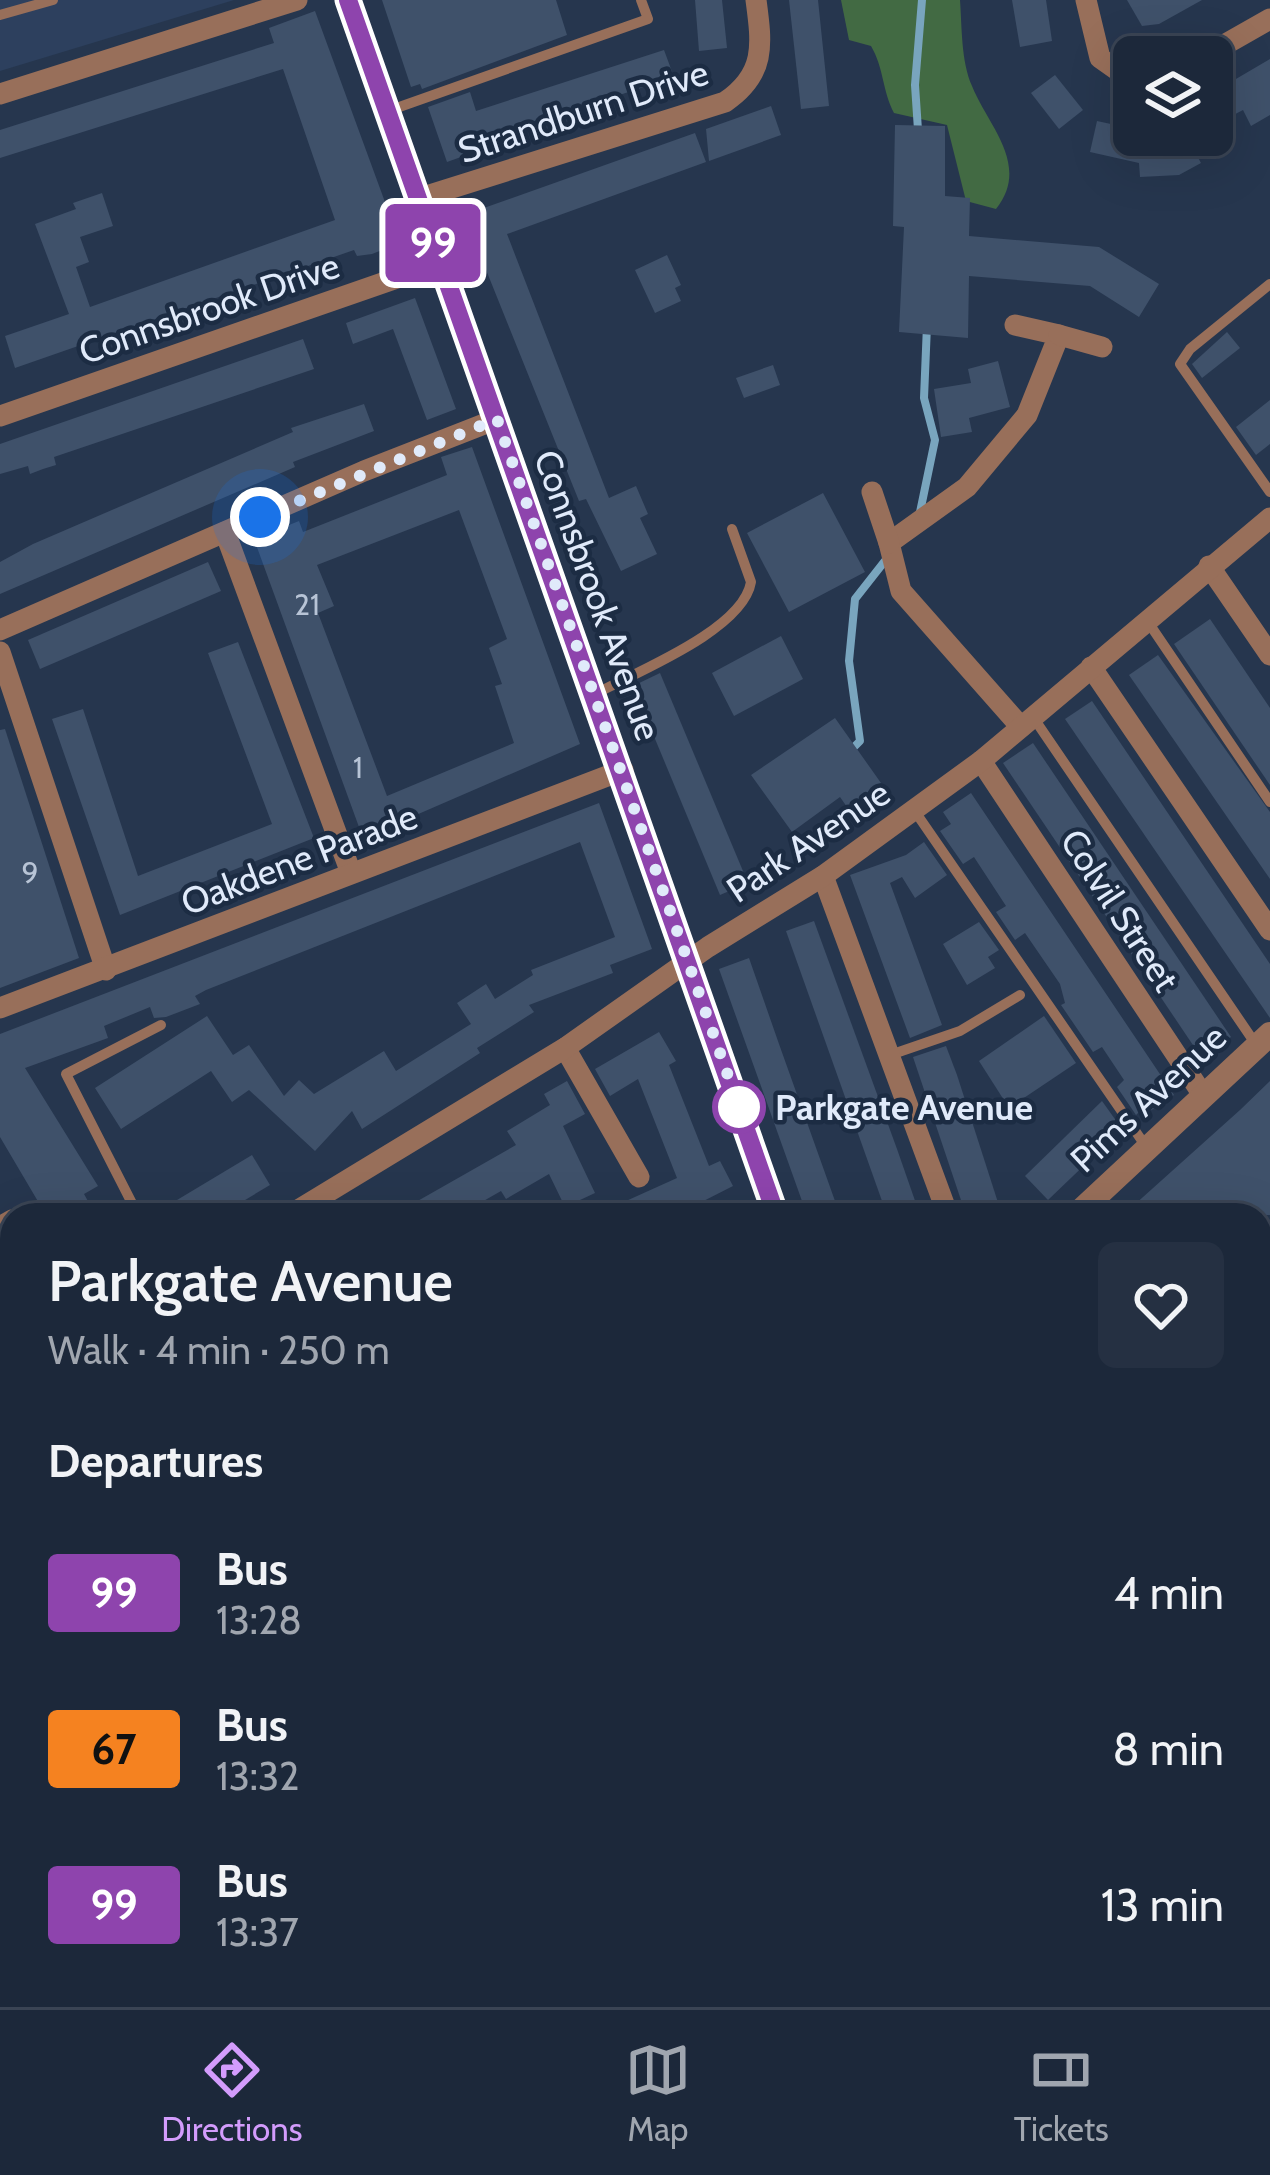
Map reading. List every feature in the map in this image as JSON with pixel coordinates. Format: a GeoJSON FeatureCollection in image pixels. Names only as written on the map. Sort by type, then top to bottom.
{"type":"FeatureCollection","features":[{"type":"Feature","properties":{"kind":"street"},"geometry":{"type":"LineString","coordinates":[[0,94],[297,0]]}},
{"type":"Feature","properties":{"kind":"street","name":"Connsbrook Avenue"},"geometry":{"type":"LineString","coordinates":[[348,0],[772,1203]]}},
{"type":"Feature","properties":{"kind":"street","name":"Strandburn Drive"},"geometry":{"type":"LineString","coordinates":[[420,199],[725,102],[743,89],[761,57],[756,0]]}},
{"type":"Feature","properties":{"kind":"street"},"geometry":{"type":"LineString","coordinates":[[1086,0],[1091,37],[1100,58],[1113,67]]}},
{"type":"Feature","properties":{"kind":"street"},"geometry":{"type":"LineString","coordinates":[[1233,40],[1270,19]]}},
{"type":"Feature","properties":{"kind":"street","name":"Connsbrook Drive"},"geometry":{"type":"LineString","coordinates":[[0,416],[440,263]]}},
{"type":"Feature","properties":{"kind":"street"},"geometry":{"type":"LineString","coordinates":[[1016,325],[1102,347]]}},
{"type":"Feature","properties":{"kind":"street"},"geometry":{"type":"LineString","coordinates":[[889,543],[967,487],[1027,415],[1059,335]]}},
{"type":"Feature","properties":{"kind":"street"},"geometry":{"type":"LineString","coordinates":[[0,630],[497,419]]}},
{"type":"Feature","properties":{"kind":"street"},"geometry":{"type":"LineString","coordinates":[[872,492],[902,591],[1027,722]]}},
{"type":"Feature","properties":{"kind":"street","name":"Park Avenue"},"geometry":{"type":"LineString","coordinates":[[310,1203],[566,1048],[687,962],[823,876],[981,760],[1270,518]]}},
{"type":"Feature","properties":{"kind":"street"},"geometry":{"type":"LineString","coordinates":[[225,532],[351,873]]}},
{"type":"Feature","properties":{"kind":"street"},"geometry":{"type":"LineString","coordinates":[[1209,566],[1270,655]]}},
{"type":"Feature","properties":{"kind":"street"},"geometry":{"type":"LineString","coordinates":[[0,652],[106,970]]}},
{"type":"Feature","properties":{"kind":"street"},"geometry":{"type":"LineString","coordinates":[[1090,667],[1270,930]]}},
{"type":"Feature","properties":{"kind":"street","name":"Colvil Street"},"geometry":{"type":"LineString","coordinates":[[981,760],[1203,1095]]}},
{"type":"Feature","properties":{"kind":"street","name":"Oakdene Parade"},"geometry":{"type":"LineString","coordinates":[[0,1008],[622,770]]}},
{"type":"Feature","properties":{"kind":"street"},"geometry":{"type":"LineString","coordinates":[[823,876],[944,1203]]}},
{"type":"Feature","properties":{"kind":"street","name":"Pims Avenue"},"geometry":{"type":"LineString","coordinates":[[1089,1203],[1263,1040]]}},
{"type":"Feature","properties":{"kind":"street"},"geometry":{"type":"LineString","coordinates":[[566,1048],[639,1177]]}},
{"type":"Feature","properties":{"kind":"lane"},"geometry":{"type":"LineString","coordinates":[[0,14],[53,0]]}},
{"type":"Feature","properties":{"kind":"lane"},"geometry":{"type":"LineString","coordinates":[[388,111],[648,19],[641,0]]}},
{"type":"Feature","properties":{"kind":"lane"},"geometry":{"type":"LineString","coordinates":[[1270,284],[1190,349],[1180,364],[1270,492]]}},
{"type":"Feature","properties":{"kind":"lane"},"geometry":{"type":"LineString","coordinates":[[596,694],[713,630],[740,606],[751,582],[732,529]]}},
{"type":"Feature","properties":{"kind":"lane"},"geometry":{"type":"LineString","coordinates":[[1146,620],[1270,802]]}},
{"type":"Feature","properties":{"kind":"lane"},"geometry":{"type":"LineString","coordinates":[[1027,722],[1263,1040]]}},
{"type":"Feature","properties":{"kind":"lane"},"geometry":{"type":"LineString","coordinates":[[914,810],[1147,1148]]}},
{"type":"Feature","properties":{"kind":"lane"},"geometry":{"type":"LineString","coordinates":[[890,1055],[960,1030],[1020,995]]}},
{"type":"Feature","properties":{"kind":"lane"},"geometry":{"type":"LineString","coordinates":[[132,1203],[66,1074],[161,1025]]}},
{"type":"Feature","properties":{"kind":"shaded area"},"geometry":{"type":"Polygon","coordinates":[[[0,0],[234,0],[0,71],[0,0]]]}},
{"type":"Feature","properties":{"kind":"green space"},"geometry":{"type":"Polygon","coordinates":[[[841,0],[960,0],[968,76],[1008,161],[1006,193],[996,209],[966,201],[947,125],[894,113],[871,46],[849,40],[841,0]]]}},
{"type":"Feature","properties":{"kind":"building"},"geometry":{"type":"Polygon","coordinates":[[[382,0],[556,0],[567,35],[422,89],[420,84],[411,87],[382,0]]]}},
{"type":"Feature","properties":{"kind":"building"},"geometry":{"type":"Polygon","coordinates":[[[695,0],[722,0],[727,48],[699,51],[695,0]]]}},
{"type":"Feature","properties":{"kind":"building"},"geometry":{"type":"Polygon","coordinates":[[[789,0],[818,0],[829,106],[801,109],[789,0]]]}},
{"type":"Feature","properties":{"kind":"building"},"geometry":{"type":"Polygon","coordinates":[[[1012,0],[1046,0],[1052,41],[1020,47],[1012,0]]]}},
{"type":"Feature","properties":{"kind":"building"},"geometry":{"type":"Polygon","coordinates":[[[1127,0],[1202,0],[1159,24],[1142,26],[1127,0]]]}},
{"type":"Feature","properties":{"kind":"building"},"geometry":{"type":"Polygon","coordinates":[[[315,11],[400,243],[372,254],[357,256],[354,250],[15,368],[5,336],[69,314],[35,224],[76,209],[73,203],[102,193],[113,226],[80,237],[89,262],[76,267],[90,307],[335,220],[283,69],[0,158],[0,130],[274,43],[269,28],[315,11]]]}},
{"type":"Feature","properties":{"kind":"building"},"geometry":{"type":"Polygon","coordinates":[[[664,50],[674,77],[486,139],[489,147],[447,162],[428,107],[470,92],[476,111],[664,50]]]}},
{"type":"Feature","properties":{"kind":"building"},"geometry":{"type":"Polygon","coordinates":[[[1270,59],[1270,115],[1251,126],[1243,110],[1233,115],[1233,81],[1270,59]]]}},
{"type":"Feature","properties":{"kind":"building"},"geometry":{"type":"Polygon","coordinates":[[[1055,75],[1083,110],[1059,129],[1031,93],[1055,75]]]}},
{"type":"Feature","properties":{"kind":"building"},"geometry":{"type":"Polygon","coordinates":[[[771,106],[781,135],[709,161],[706,129],[771,106]]]}},
{"type":"Feature","properties":{"kind":"building"},"geometry":{"type":"Polygon","coordinates":[[[1097,121],[1113,124],[1113,156],[1197,156],[1201,163],[1179,175],[1140,177],[1139,163],[1090,152],[1097,121]]]}},
{"type":"Feature","properties":{"kind":"building"},"geometry":{"type":"Polygon","coordinates":[[[895,125],[945,126],[945,196],[970,198],[969,236],[1099,247],[1159,284],[1139,317],[1090,286],[969,276],[968,338],[899,332],[904,227],[893,226],[895,125]]]}},
{"type":"Feature","properties":{"kind":"building"},"geometry":{"type":"Polygon","coordinates":[[[695,133],[706,162],[507,234],[609,498],[636,486],[648,514],[640,518],[657,554],[621,571],[586,499],[579,501],[464,215],[695,133]]]}},
{"type":"Feature","properties":{"kind":"building"},"geometry":{"type":"Polygon","coordinates":[[[667,255],[681,285],[675,288],[681,301],[655,313],[635,270],[667,255]]]}},
{"type":"Feature","properties":{"kind":"building"},"geometry":{"type":"Polygon","coordinates":[[[415,298],[456,409],[427,420],[393,329],[353,344],[346,323],[415,298]]]}},
{"type":"Feature","properties":{"kind":"building"},"geometry":{"type":"Polygon","coordinates":[[[1227,332],[1240,348],[1202,378],[1192,364],[1227,332]]]}},
{"type":"Feature","properties":{"kind":"building"},"geometry":{"type":"Polygon","coordinates":[[[303,339],[314,369],[54,457],[56,465],[30,474],[28,466],[0,474],[0,444],[303,339]]]}},
{"type":"Feature","properties":{"kind":"building"},"geometry":{"type":"Polygon","coordinates":[[[998,361],[1010,407],[969,418],[972,432],[941,437],[934,389],[971,383],[968,369],[998,361]]]}},
{"type":"Feature","properties":{"kind":"building"},"geometry":{"type":"Polygon","coordinates":[[[773,365],[780,385],[744,398],[736,378],[773,365]]]}},
{"type":"Feature","properties":{"kind":"building"},"geometry":{"type":"Polygon","coordinates":[[[1270,400],[1270,444],[1256,455],[1236,427],[1270,400]]]}},
{"type":"Feature","properties":{"kind":"building"},"geometry":{"type":"Polygon","coordinates":[[[364,404],[374,431],[293,462],[295,467],[0,594],[0,562],[33,544],[293,432],[291,428],[364,404]]]}},
{"type":"Feature","properties":{"kind":"building"},"geometry":{"type":"Polygon","coordinates":[[[472,447],[580,744],[363,838],[254,539],[299,521],[303,532],[447,475],[441,457],[472,447]],[[459,510],[317,565],[334,606],[318,613],[387,796],[514,743],[495,686],[502,684],[489,648],[507,639],[459,510]]]}},
{"type":"Feature","properties":{"kind":"building"},"geometry":{"type":"Polygon","coordinates":[[[823,493],[865,572],[789,612],[747,533],[823,493]]]}},
{"type":"Feature","properties":{"kind":"building"},"geometry":{"type":"Polygon","coordinates":[[[208,562],[221,591],[40,669],[28,640],[208,562]]]}},
{"type":"Feature","properties":{"kind":"building"},"geometry":{"type":"Polygon","coordinates":[[[1210,619],[1270,708],[1270,785],[1174,644],[1210,619]]]}},
{"type":"Feature","properties":{"kind":"building"},"geometry":{"type":"Polygon","coordinates":[[[781,636],[803,679],[734,716],[712,673],[781,636]]]}},
{"type":"Feature","properties":{"kind":"building"},"geometry":{"type":"Polygon","coordinates":[[[238,642],[314,838],[120,915],[52,719],[83,709],[138,876],[272,824],[208,653],[238,642]]]}},
{"type":"Feature","properties":{"kind":"building"},"geometry":{"type":"Polygon","coordinates":[[[1158,655],[1270,812],[1270,879],[1129,675],[1158,655]]]}},
{"type":"Feature","properties":{"kind":"building"},"geometry":{"type":"Polygon","coordinates":[[[660,673],[748,883],[720,895],[633,686],[660,673]]]}},
{"type":"Feature","properties":{"kind":"building"},"geometry":{"type":"Polygon","coordinates":[[[1092,701],[1270,964],[1270,1018],[1065,719],[1092,701]]]}},
{"type":"Feature","properties":{"kind":"building"},"geometry":{"type":"Polygon","coordinates":[[[835,718],[881,783],[847,807],[840,797],[792,832],[751,775],[835,718]]]}},
{"type":"Feature","properties":{"kind":"building"},"geometry":{"type":"Polygon","coordinates":[[[5,729],[79,958],[0,988],[0,730],[5,729]]]}},
{"type":"Feature","properties":{"kind":"building"},"geometry":{"type":"Polygon","coordinates":[[[1033,743],[1231,1037],[1201,1057],[1003,763],[1033,743]]]}},
{"type":"Feature","properties":{"kind":"building"},"geometry":{"type":"Polygon","coordinates":[[[971,793],[1174,1095],[1147,1113],[1143,1108],[1136,1115],[1117,1087],[1124,1080],[1102,1047],[1093,1052],[1061,1005],[1065,1003],[1060,984],[1025,933],[1015,940],[996,912],[1006,906],[974,857],[963,864],[940,831],[951,824],[943,812],[971,793]]]}},
{"type":"Feature","properties":{"kind":"building"},"geometry":{"type":"Polygon","coordinates":[[[599,803],[652,949],[610,965],[613,973],[529,1005],[534,1012],[477,1048],[480,1053],[362,1129],[352,1111],[315,1151],[249,1090],[232,1102],[211,1071],[121,1129],[95,1088],[207,1016],[233,1055],[249,1045],[284,1096],[299,1080],[314,1094],[384,1051],[396,1071],[471,1024],[457,1003],[486,984],[495,999],[533,975],[531,970],[615,937],[580,842],[206,990],[195,996],[200,1004],[154,1018],[150,1007],[104,1026],[108,1038],[25,1068],[98,1186],[84,1194],[89,1203],[39,1203],[0,1137],[0,1034],[599,803]]]}},
{"type":"Feature","properties":{"kind":"building"},"geometry":{"type":"Polygon","coordinates":[[[924,842],[947,875],[915,898],[902,877],[890,883],[942,1025],[910,1038],[850,875],[906,855],[924,842]]]}},
{"type":"Feature","properties":{"kind":"building"},"geometry":{"type":"Polygon","coordinates":[[[814,921],[916,1203],[883,1203],[786,931],[814,921]]]}},
{"type":"Feature","properties":{"kind":"building"},"geometry":{"type":"Polygon","coordinates":[[[979,922],[999,950],[988,957],[995,968],[967,985],[943,944],[979,922]]]}},
{"type":"Feature","properties":{"kind":"building"},"geometry":{"type":"Polygon","coordinates":[[[749,958],[836,1203],[803,1203],[719,969],[749,958]]]}},
{"type":"Feature","properties":{"kind":"building"},"geometry":{"type":"Polygon","coordinates":[[[1044,1016],[1076,1063],[1009,1108],[979,1061],[1044,1016]]]}},
{"type":"Feature","properties":{"kind":"building"},"geometry":{"type":"Polygon","coordinates":[[[659,1032],[676,1061],[669,1065],[709,1166],[720,1161],[733,1186],[700,1203],[622,1203],[677,1178],[638,1079],[610,1096],[595,1069],[659,1032]]]}},
{"type":"Feature","properties":{"kind":"building"},"geometry":{"type":"Polygon","coordinates":[[[946,1046],[998,1203],[962,1203],[913,1057],[946,1046]]]}},
{"type":"Feature","properties":{"kind":"building"},"geometry":{"type":"Polygon","coordinates":[[[567,1081],[585,1114],[563,1126],[595,1193],[563,1203],[549,1174],[506,1199],[501,1191],[480,1203],[414,1203],[516,1145],[507,1131],[550,1105],[544,1094],[567,1081]]]}},
{"type":"Feature","properties":{"kind":"building"},"geometry":{"type":"Polygon","coordinates":[[[1270,1081],[1270,1203],[1136,1203],[1270,1081]]]}},
{"type":"Feature","properties":{"kind":"building"},"geometry":{"type":"Polygon","coordinates":[[[1102,1101],[1122,1129],[1048,1200],[1025,1176],[1102,1101]]]}},
{"type":"Feature","properties":{"kind":"building"},"geometry":{"type":"Polygon","coordinates":[[[252,1155],[270,1185],[240,1203],[172,1203],[252,1155]]]}},
{"type":"Feature","properties":{"kind":"waterway"},"geometry":{"type":"LineString","coordinates":[[918,130],[915,85],[922,0]]}},
{"type":"Feature","properties":{"kind":"waterway"},"geometry":{"type":"LineString","coordinates":[[919,517],[935,440],[924,398],[927,325]]}},
{"type":"Feature","properties":{"kind":"waterway"},"geometry":{"type":"LineString","coordinates":[[848,753],[860,741],[849,661],[855,599],[888,557]]}},
{"type":"Feature","properties":{"kind":"bus line","name":"99"},"geometry":{"type":"LineString","coordinates":[[348,0],[772,1203]]}},
{"type":"Feature","properties":{"kind":"place","name":"Parkgate Avenue"},"geometry":{"type":"Point","coordinates":[739,1107]}},
{"type":"Feature","properties":{"kind":"route"},"geometry":{"type":"LineString","coordinates":[[260,517],[497,419],[745,1124],[739,1107]]}}]}
